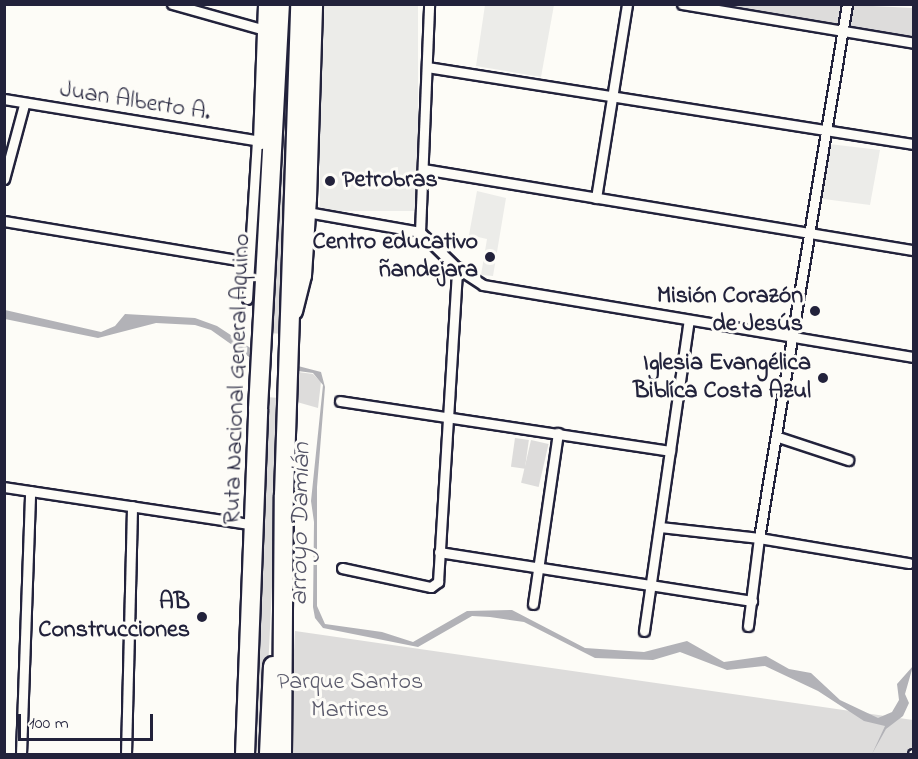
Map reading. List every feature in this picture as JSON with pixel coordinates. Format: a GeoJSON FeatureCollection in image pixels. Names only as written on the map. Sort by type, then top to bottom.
{"type":"FeatureCollection","features":[{"type":"Feature","properties":{"kind":"highway"},"geometry":{"type":"LineString","coordinates":[[272,4],[278,51]]}},
{"type":"Feature","properties":{"kind":"highway","name":"Ruta Nacional General Aquino"},"geometry":{"type":"LineString","coordinates":[[245,754],[256,525],[262,317],[280,4]]}},
{"type":"Feature","properties":{"kind":"highway","name":"Ruta Nacional General Aquino"},"geometry":{"type":"LineString","coordinates":[[282,754],[284,495],[300,4]]}},
{"type":"Feature","properties":{"kind":"highway"},"geometry":{"type":"LineString","coordinates":[[259,141],[257,244],[265,281]]}},
{"type":"Feature","properties":{"kind":"highway"},"geometry":{"type":"LineString","coordinates":[[269,754],[276,567],[284,495]]}},
{"type":"Feature","properties":{"kind":"main road"},"geometry":{"type":"LineString","coordinates":[[259,141],[266,4]]}},
{"type":"Feature","properties":{"kind":"main road"},"geometry":{"type":"LineString","coordinates":[[290,322],[303,275],[314,4]]}},
{"type":"Feature","properties":{"kind":"main road"},"geometry":{"type":"LineString","coordinates":[[294,229],[312,69]]}},
{"type":"Feature","properties":{"kind":"street"},"geometry":{"type":"LineString","coordinates":[[172,4],[265,30]]}},
{"type":"Feature","properties":{"kind":"street"},"geometry":{"type":"LineString","coordinates":[[420,232],[429,4]]}},
{"type":"Feature","properties":{"kind":"street"},"geometry":{"type":"LineString","coordinates":[[596,198],[627,4]]}},
{"type":"Feature","properties":{"kind":"street"},"geometry":{"type":"LineString","coordinates":[[682,4],[914,43]]}},
{"type":"Feature","properties":{"kind":"street"},"geometry":{"type":"LineString","coordinates":[[748,626],[759,538],[778,437],[847,4]]}},
{"type":"Feature","properties":{"kind":"street"},"geometry":{"type":"LineString","coordinates":[[427,67],[914,144]]}},
{"type":"Feature","properties":{"kind":"street","name":"Juan Alberto A."},"geometry":{"type":"LineString","coordinates":[[4,99],[24,105],[259,141]]}},
{"type":"Feature","properties":{"kind":"street"},"geometry":{"type":"LineString","coordinates":[[4,179],[24,105]]}},
{"type":"Feature","properties":{"kind":"street"},"geometry":{"type":"LineString","coordinates":[[247,299],[259,141]]}},
{"type":"Feature","properties":{"kind":"street"},"geometry":{"type":"LineString","coordinates":[[423,169],[914,250]]}},
{"type":"Feature","properties":{"kind":"street"},"geometry":{"type":"LineString","coordinates":[[306,212],[420,232],[458,268],[483,285],[914,357]]}},
{"type":"Feature","properties":{"kind":"street"},"geometry":{"type":"LineString","coordinates":[[4,221],[249,262]]}},
{"type":"Feature","properties":{"kind":"street"},"geometry":{"type":"LineString","coordinates":[[342,568],[431,587],[438,582],[458,268]]}},
{"type":"Feature","properties":{"kind":"street"},"geometry":{"type":"LineString","coordinates":[[644,631],[689,320]]}},
{"type":"Feature","properties":{"kind":"street"},"geometry":{"type":"LineString","coordinates":[[340,401],[670,451]]}},
{"type":"Feature","properties":{"kind":"street"},"geometry":{"type":"LineString","coordinates":[[533,604],[558,433]]}},
{"type":"Feature","properties":{"kind":"street"},"geometry":{"type":"LineString","coordinates":[[778,437],[848,459]]}},
{"type":"Feature","properties":{"kind":"street"},"geometry":{"type":"LineString","coordinates":[[4,487],[256,525]]}},
{"type":"Feature","properties":{"kind":"street"},"geometry":{"type":"LineString","coordinates":[[21,754],[30,491]]}},
{"type":"Feature","properties":{"kind":"street"},"geometry":{"type":"LineString","coordinates":[[126,754],[132,506]]}},
{"type":"Feature","properties":{"kind":"street"},"geometry":{"type":"LineString","coordinates":[[660,527],[759,538],[909,563]]}},
{"type":"Feature","properties":{"kind":"street"},"geometry":{"type":"LineString","coordinates":[[439,552],[752,601]]}},
{"type":"Feature","properties":{"kind":"shaded area"},"geometry":{"type":"Polygon","coordinates":[[[320,5],[418,5],[418,211],[320,211],[320,5]]]}},
{"type":"Feature","properties":{"kind":"shaded area"},"geometry":{"type":"Polygon","coordinates":[[[485,5],[554,5],[541,77],[476,66],[485,5]]]}},
{"type":"Feature","properties":{"kind":"shaded area"},"geometry":{"type":"Polygon","coordinates":[[[829,144],[880,150],[870,205],[816,198],[829,144]]]}},
{"type":"Feature","properties":{"kind":"shaded area"},"geometry":{"type":"Polygon","coordinates":[[[477,191],[506,198],[493,276],[481,275],[487,239],[469,235],[477,191]]]}},
{"type":"Feature","properties":{"kind":"shaded area"},"geometry":{"type":"Polygon","coordinates":[[[5,310],[101,332],[115,326],[125,314],[195,318],[217,326],[252,349],[252,359],[211,330],[195,325],[156,323],[98,338],[5,319],[5,310]]]}},
{"type":"Feature","properties":{"kind":"shaded area"},"geometry":{"type":"Polygon","coordinates":[[[298,366],[321,372],[325,387],[317,487],[317,606],[325,624],[382,632],[413,642],[467,611],[512,610],[585,648],[644,652],[687,641],[724,662],[766,656],[789,669],[811,673],[840,700],[878,718],[892,712],[899,700],[897,684],[913,666],[905,694],[909,703],[903,716],[886,729],[872,754],[885,726],[864,721],[818,691],[765,666],[727,670],[680,652],[653,660],[595,658],[524,622],[490,617],[472,616],[418,647],[323,628],[315,618],[313,607],[314,522],[311,501],[323,385],[313,373],[298,371],[298,366]]]}},
{"type":"Feature","properties":{"kind":"green space"},"geometry":{"type":"Polygon","coordinates":[[[284,5],[295,5],[284,334],[268,333],[284,5]]]}},
{"type":"Feature","properties":{"kind":"green space"},"geometry":{"type":"Polygon","coordinates":[[[716,5],[843,5],[837,25],[716,5]]]}},
{"type":"Feature","properties":{"kind":"green space"},"geometry":{"type":"Polygon","coordinates":[[[852,5],[913,8],[913,38],[850,27],[852,5]]]}},
{"type":"Feature","properties":{"kind":"green space"},"geometry":{"type":"Polygon","coordinates":[[[298,372],[313,374],[321,382],[318,408],[297,402],[298,372]]]}},
{"type":"Feature","properties":{"kind":"green space"},"geometry":{"type":"Polygon","coordinates":[[[265,397],[281,398],[264,754],[253,754],[265,397]]]}},
{"type":"Feature","properties":{"kind":"green space"},"geometry":{"type":"Polygon","coordinates":[[[515,438],[529,440],[525,469],[511,467],[515,438]]]}},
{"type":"Feature","properties":{"kind":"green space"},"geometry":{"type":"Polygon","coordinates":[[[531,440],[549,444],[539,487],[521,483],[531,440]]]}},
{"type":"Feature","properties":{"kind":"green space","name":"Parque Santos Martires"},"geometry":{"type":"Polygon","coordinates":[[[295,631],[913,720],[913,754],[289,754],[295,631]]]}},
{"type":"Feature","properties":{"kind":"place","name":"Petrobras"},"geometry":{"type":"Point","coordinates":[330,181]}},
{"type":"Feature","properties":{"kind":"place","name":"Centro educativo ñandejara"},"geometry":{"type":"Point","coordinates":[490,257]}},
{"type":"Feature","properties":{"kind":"place","name":"Misión Corazón de Jesús"},"geometry":{"type":"Point","coordinates":[815,311]}},
{"type":"Feature","properties":{"kind":"place","name":"Iglesia Evangélica Biblíca Costa Azul"},"geometry":{"type":"Point","coordinates":[823,378]}},
{"type":"Feature","properties":{"kind":"place","name":"AB Construcciones"},"geometry":{"type":"Point","coordinates":[202,617]}},
{"type":"Feature","properties":{"kind":"water label","name":"arroyo Damián"},"geometry":{"type":"Point","coordinates":[302,524]}}]}
